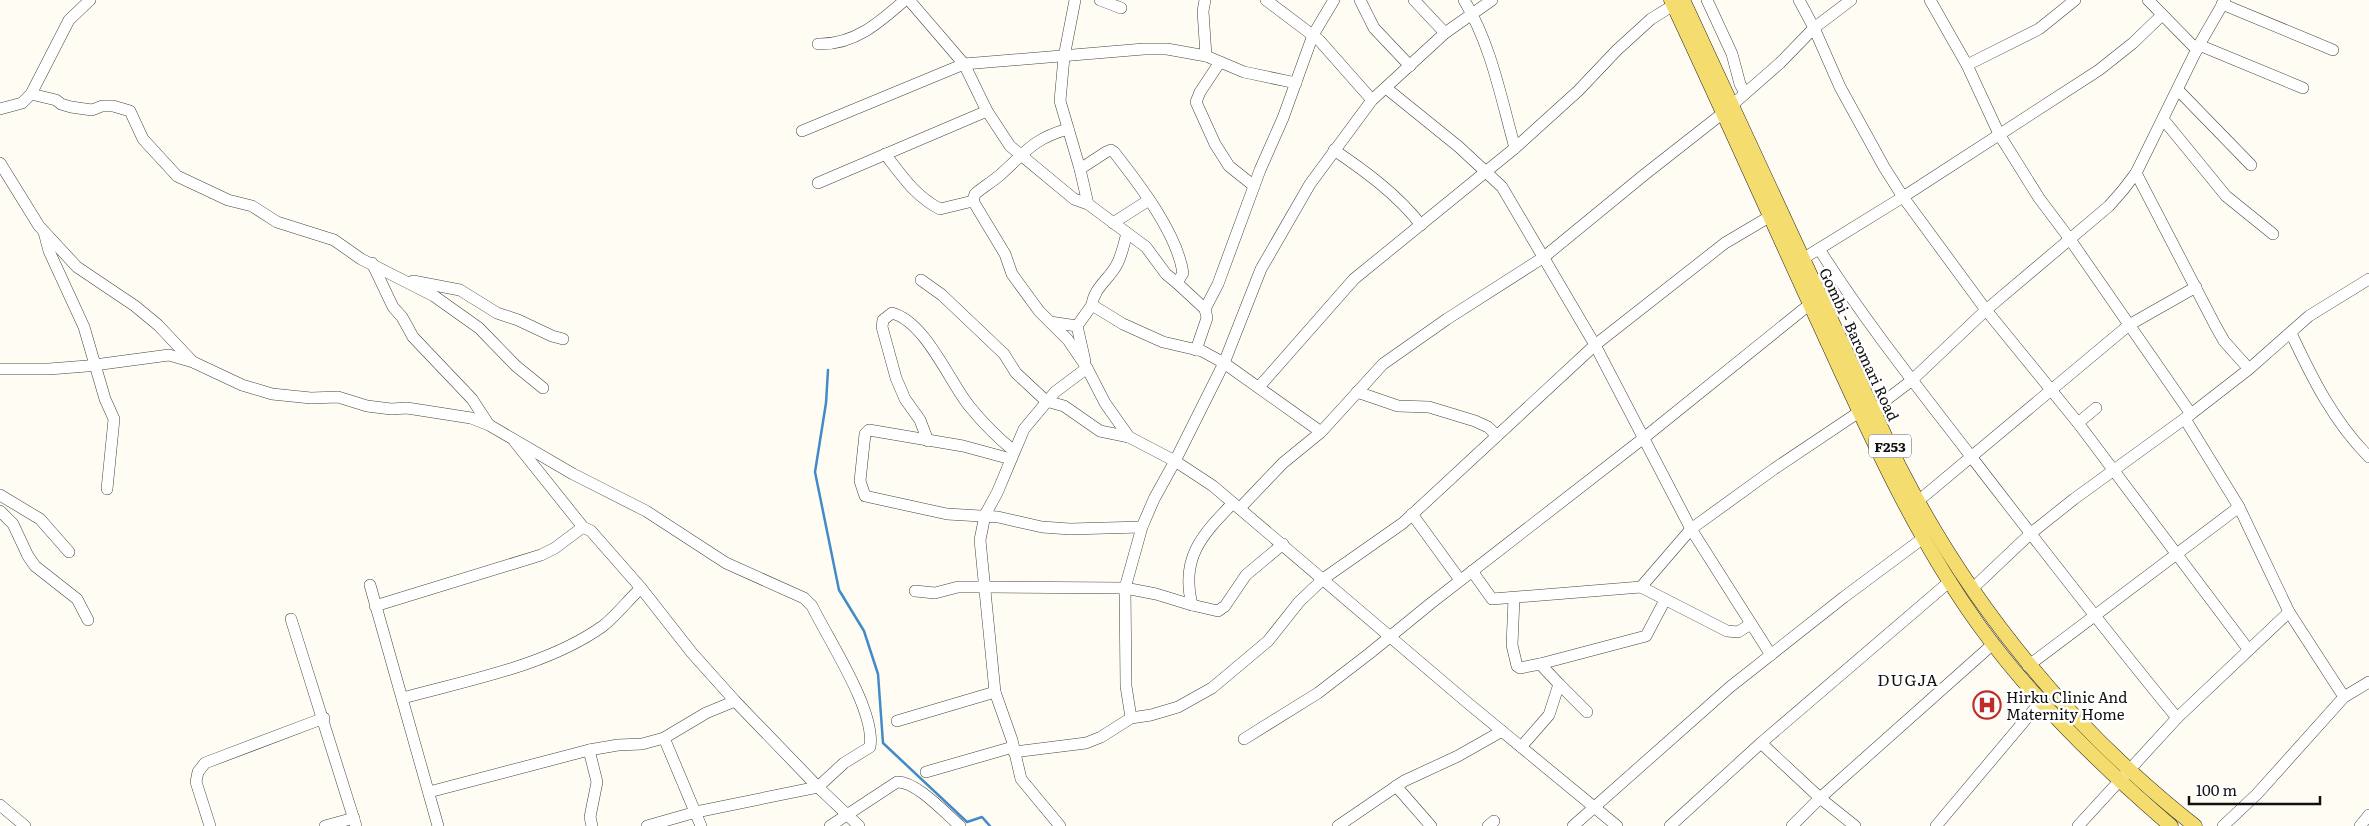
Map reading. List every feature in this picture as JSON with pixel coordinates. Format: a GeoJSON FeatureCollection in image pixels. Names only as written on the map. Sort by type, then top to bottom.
{"type":"FeatureCollection","features":[{"type":"Feature","properties":{"kind":"main road","name":"Gombi - Baromari Road"},"geometry":{"type":"LineString","coordinates":[[1677,1],[1866,411],[1922,540],[1993,644],[2042,700],[2125,775],[2194,826]]}},
{"type":"Feature","properties":{"kind":"main road","name":"Gombi - Baromari Road"},"geometry":{"type":"LineString","coordinates":[[1728,109],[1770,217],[1798,262],[1810,304],[1866,411],[1917,502],[1972,588],[2028,666],[2125,775],[2140,800],[2171,826]]}},
{"type":"Feature","properties":{"kind":"street"},"geometry":{"type":"LineString","coordinates":[[0,109],[22,103],[31,94],[78,0]]}},
{"type":"Feature","properties":{"kind":"street"},"geometry":{"type":"LineString","coordinates":[[69,20],[90,0]]}},
{"type":"Feature","properties":{"kind":"street"},"geometry":{"type":"LineString","coordinates":[[818,44],[832,44],[850,40],[868,30],[905,0]]}},
{"type":"Feature","properties":{"kind":"street"},"geometry":{"type":"LineString","coordinates":[[909,0],[964,64],[1001,135],[1019,154],[1074,199],[1088,204],[1146,247],[1166,274],[1205,309],[1207,318],[1196,350]]}},
{"type":"Feature","properties":{"kind":"street"},"geometry":{"type":"LineString","coordinates":[[1075,0],[1064,57],[1060,101],[1088,204]]}},
{"type":"Feature","properties":{"kind":"street"},"geometry":{"type":"LineString","coordinates":[[1100,0],[1121,8]]}},
{"type":"Feature","properties":{"kind":"street"},"geometry":{"type":"LineString","coordinates":[[1205,0],[1203,11],[1206,56]]}},
{"type":"Feature","properties":{"kind":"street"},"geometry":{"type":"LineString","coordinates":[[1266,0],[1313,35],[1372,100]]}},
{"type":"Feature","properties":{"kind":"street"},"geometry":{"type":"LineString","coordinates":[[1205,309],[1218,284],[1254,186],[1283,118],[1313,35],[1334,0]]}},
{"type":"Feature","properties":{"kind":"street"},"geometry":{"type":"LineString","coordinates":[[1360,0],[1374,28],[1410,66]]}},
{"type":"Feature","properties":{"kind":"street"},"geometry":{"type":"LineString","coordinates":[[1414,0],[1445,33]]}},
{"type":"Feature","properties":{"kind":"street"},"geometry":{"type":"LineString","coordinates":[[1464,0],[1472,14],[1492,66],[1515,148]]}},
{"type":"Feature","properties":{"kind":"street"},"geometry":{"type":"LineString","coordinates":[[1131,718],[1126,686],[1125,588],[1142,527],[1154,499],[1224,363],[1261,269],[1310,184],[1372,100],[1445,33],[1492,0]]}},
{"type":"Feature","properties":{"kind":"street"},"geometry":{"type":"LineString","coordinates":[[1706,0],[1732,54],[1740,84],[1746,93]]}},
{"type":"Feature","properties":{"kind":"street"},"geometry":{"type":"LineString","coordinates":[[1799,0],[1814,28],[1840,87],[1903,197],[1986,310],[2115,469],[2175,553],[2248,649]]}},
{"type":"Feature","properties":{"kind":"street"},"geometry":{"type":"LineString","coordinates":[[1192,605],[1189,593],[1189,568],[1200,540],[1283,463],[1321,432],[1383,364],[1408,345],[1544,258],[1644,175],[1728,109],[1780,63],[1814,28],[1851,0]]}},
{"type":"Feature","properties":{"kind":"street"},"geometry":{"type":"LineString","coordinates":[[1930,0],[1967,65],[1999,134],[2039,198],[2129,325],[2188,417],[2239,507],[2288,612],[2344,697]]}},
{"type":"Feature","properties":{"kind":"street"},"geometry":{"type":"LineString","coordinates":[[1967,65],[2039,29],[2075,0]]}},
{"type":"Feature","properties":{"kind":"street"},"geometry":{"type":"LineString","coordinates":[[2148,0],[2198,48],[2303,88]]}},
{"type":"Feature","properties":{"kind":"street"},"geometry":{"type":"LineString","coordinates":[[1259,387],[1354,279],[1515,148],[1578,92],[1628,39],[1651,19],[1677,1]]}},
{"type":"Feature","properties":{"kind":"street"},"geometry":{"type":"LineString","coordinates":[[1641,587],[1691,529],[1774,468],[1911,381],[1986,310],[2109,206],[2136,173],[2198,48],[2224,2],[2333,50]]}},
{"type":"Feature","properties":{"kind":"street"},"geometry":{"type":"LineString","coordinates":[[1798,262],[1903,197],[2099,70],[2133,43],[2162,15]]}},
{"type":"Feature","properties":{"kind":"street"},"geometry":{"type":"LineString","coordinates":[[802,132],[964,64],[1144,49],[1167,49],[1206,56],[1244,72],[1296,83]]}},
{"type":"Feature","properties":{"kind":"street"},"geometry":{"type":"LineString","coordinates":[[1220,62],[1200,92],[1196,102],[1215,144],[1229,166],[1254,186]]}},
{"type":"Feature","properties":{"kind":"street"},"geometry":{"type":"LineString","coordinates":[[1386,88],[1460,147],[1502,187],[1595,345],[1645,437],[1691,529],[1771,655]]}},
{"type":"Feature","properties":{"kind":"street"},"geometry":{"type":"LineString","coordinates":[[2178,90],[2251,165]]}},
{"type":"Feature","properties":{"kind":"street"},"geometry":{"type":"LineString","coordinates":[[31,94],[56,100],[61,104],[71,107],[92,110],[102,106],[113,106],[130,111],[143,139],[177,176],[228,200],[252,206],[277,222],[334,240],[361,259],[372,263],[446,304],[479,328],[516,366],[543,388]]}},
{"type":"Feature","properties":{"kind":"street"},"geometry":{"type":"LineString","coordinates":[[818,183],[987,111]]}},
{"type":"Feature","properties":{"kind":"street"},"geometry":{"type":"LineString","coordinates":[[2163,119],[2226,196],[2272,234]]}},
{"type":"Feature","properties":{"kind":"street"},"geometry":{"type":"LineString","coordinates":[[1068,129],[1053,133],[1019,154],[1006,170],[975,194],[973,201],[1005,254],[1012,274],[1039,311],[1068,340],[1087,368],[1105,404],[1129,437]]}},
{"type":"Feature","properties":{"kind":"street"},"geometry":{"type":"LineString","coordinates":[[1080,169],[1111,150],[1149,200],[1174,243],[1183,273],[1177,283]]}},
{"type":"Feature","properties":{"kind":"street"},"geometry":{"type":"LineString","coordinates":[[1334,150],[1372,177],[1410,211],[1421,225]]}},
{"type":"Feature","properties":{"kind":"street"},"geometry":{"type":"LineString","coordinates":[[885,154],[911,189],[927,202],[940,209],[973,201]]}},
{"type":"Feature","properties":{"kind":"street"},"geometry":{"type":"LineString","coordinates":[[0,163],[44,231],[78,267],[135,306],[158,325],[194,362]]}},
{"type":"Feature","properties":{"kind":"street"},"geometry":{"type":"LineString","coordinates":[[2136,173],[2224,341],[2248,370]]}},
{"type":"Feature","properties":{"kind":"street"},"geometry":{"type":"LineString","coordinates":[[1113,223],[1149,200]]}},
{"type":"Feature","properties":{"kind":"street"},"geometry":{"type":"LineString","coordinates":[[926,772],[1014,750],[1086,743],[1131,718],[1151,715],[1178,707],[1212,688],[1268,641],[1300,602],[1323,580],[1412,514],[1595,345],[1725,243],[1770,217]]}},
{"type":"Feature","properties":{"kind":"street"},"geometry":{"type":"LineString","coordinates":[[44,231],[49,251],[84,327],[114,419],[107,489]]}},
{"type":"Feature","properties":{"kind":"street"},"geometry":{"type":"LineString","coordinates":[[1077,326],[1092,306],[1093,297],[1099,286],[1116,266],[1127,232]]}},
{"type":"Feature","properties":{"kind":"street"},"geometry":{"type":"LineString","coordinates":[[1819,249],[1852,300],[1911,381],[2094,617],[2176,718]]}},
{"type":"Feature","properties":{"kind":"street"},"geometry":{"type":"LineString","coordinates":[[372,263],[393,307],[402,317],[413,337],[472,399],[488,425]]}},
{"type":"Feature","properties":{"kind":"street"},"geometry":{"type":"LineString","coordinates":[[1972,588],[2030,534],[2115,469],[2188,417],[2248,370],[2310,316],[2369,279]]}},
{"type":"Feature","properties":{"kind":"street"},"geometry":{"type":"LineString","coordinates":[[404,280],[460,290],[497,313],[563,339]]}},
{"type":"Feature","properties":{"kind":"street"},"geometry":{"type":"LineString","coordinates":[[921,280],[942,295],[1004,354],[1016,373],[1046,401],[1064,406],[1100,431],[1129,437],[1175,461],[1213,486],[1617,826]]}},
{"type":"Feature","properties":{"kind":"street"},"geometry":{"type":"LineString","coordinates":[[1917,502],[2129,325],[2196,287]]}},
{"type":"Feature","properties":{"kind":"street"},"geometry":{"type":"LineString","coordinates":[[1244,739],[1318,693],[1645,437],[1810,304]]}},
{"type":"Feature","properties":{"kind":"street"},"geometry":{"type":"LineString","coordinates":[[1092,306],[1123,324],[1164,342],[1196,350],[1224,363],[1321,432]]}},
{"type":"Feature","properties":{"kind":"street"},"geometry":{"type":"LineString","coordinates":[[928,440],[920,420],[905,399],[896,378],[882,327],[883,320],[892,313],[916,329],[934,351],[970,407],[1012,455]]}},
{"type":"Feature","properties":{"kind":"street"},"geometry":{"type":"LineString","coordinates":[[1050,322],[1077,326]]}},
{"type":"Feature","properties":{"kind":"street"},"geometry":{"type":"LineString","coordinates":[[1077,326],[1087,368]]}},
{"type":"Feature","properties":{"kind":"street"},"geometry":{"type":"LineString","coordinates":[[2291,333],[2330,409],[2344,431],[2369,458]]}},
{"type":"Feature","properties":{"kind":"street"},"geometry":{"type":"LineString","coordinates":[[0,369],[49,369],[169,355],[194,362],[242,385],[272,394],[311,398],[338,397],[367,406],[471,418],[488,425],[604,491],[646,511],[726,563],[793,592],[812,606],[863,704],[872,737],[870,747],[844,763],[818,788],[696,812],[647,826]]}},
{"type":"Feature","properties":{"kind":"street"},"geometry":{"type":"LineString","coordinates":[[1060,826],[1025,785],[995,692],[980,540],[985,515],[1024,430],[1046,401],[1066,382],[1087,368]]}},
{"type":"Feature","properties":{"kind":"street"},"geometry":{"type":"LineString","coordinates":[[1357,392],[1398,406],[1429,408],[1475,421],[1488,427],[1497,436]]}},
{"type":"Feature","properties":{"kind":"street"},"geometry":{"type":"LineString","coordinates":[[2078,423],[2096,408]]}},
{"type":"Feature","properties":{"kind":"street"},"geometry":{"type":"LineString","coordinates":[[1012,455],[870,430],[866,434],[860,481],[865,496],[947,514],[985,515],[1042,527],[1070,529],[1142,527]]}},
{"type":"Feature","properties":{"kind":"street"},"geometry":{"type":"LineString","coordinates":[[514,441],[583,527],[591,531],[641,588],[692,653],[735,701],[818,788],[846,816],[860,826]]}},
{"type":"Feature","properties":{"kind":"street"},"geometry":{"type":"LineString","coordinates":[[0,495],[40,519],[69,552]]}},
{"type":"Feature","properties":{"kind":"street"},"geometry":{"type":"LineString","coordinates":[[2028,666],[2175,553],[2239,507]]}},
{"type":"Feature","properties":{"kind":"street"},"geometry":{"type":"LineString","coordinates":[[0,511],[12,524],[35,566],[77,599],[88,620]]}},
{"type":"Feature","properties":{"kind":"street"},"geometry":{"type":"LineString","coordinates":[[1412,514],[1460,580]]}},
{"type":"Feature","properties":{"kind":"street"},"geometry":{"type":"LineString","coordinates":[[375,606],[541,555],[555,548],[583,527]]}},
{"type":"Feature","properties":{"kind":"street"},"geometry":{"type":"LineString","coordinates":[[1573,826],[1730,687],[1844,597],[1922,540]]}},
{"type":"Feature","properties":{"kind":"street"},"geometry":{"type":"LineString","coordinates":[[914,591],[935,592],[958,587],[1125,588],[1156,594],[1218,611],[1225,606],[1246,575],[1283,544]]}},
{"type":"Feature","properties":{"kind":"street"},"geometry":{"type":"LineString","coordinates":[[1472,571],[1492,599],[1514,599],[1641,587],[1732,633],[1738,632],[1751,624]]}},
{"type":"Feature","properties":{"kind":"street"},"geometry":{"type":"LineString","coordinates":[[1670,826],[1761,743],[1949,582]]}},
{"type":"Feature","properties":{"kind":"street"},"geometry":{"type":"LineString","coordinates":[[370,585],[438,826]]}},
{"type":"Feature","properties":{"kind":"street"},"geometry":{"type":"LineString","coordinates":[[403,698],[533,661],[568,647],[604,625],[641,588]]}},
{"type":"Feature","properties":{"kind":"street"},"geometry":{"type":"LineString","coordinates":[[1514,599],[1512,646],[1516,666],[1520,668],[1646,636],[1665,600]]}},
{"type":"Feature","properties":{"kind":"street"},"geometry":{"type":"LineString","coordinates":[[2078,826],[2176,718],[2288,612]]}},
{"type":"Feature","properties":{"kind":"street"},"geometry":{"type":"LineString","coordinates":[[291,619],[324,718],[355,822],[325,826]]}},
{"type":"Feature","properties":{"kind":"street"},"geometry":{"type":"LineString","coordinates":[[1792,826],[1820,798],[1993,644]]}},
{"type":"Feature","properties":{"kind":"street"},"geometry":{"type":"LineString","coordinates":[[1540,664],[1587,712]]}},
{"type":"Feature","properties":{"kind":"street"},"geometry":{"type":"LineString","coordinates":[[2222,826],[2257,794],[2344,697],[2369,682]]}},
{"type":"Feature","properties":{"kind":"street"},"geometry":{"type":"LineString","coordinates":[[1521,747],[1549,715],[1559,684]]}},
{"type":"Feature","properties":{"kind":"street"},"geometry":{"type":"LineString","coordinates":[[897,721],[995,692]]}},
{"type":"Feature","properties":{"kind":"street"},"geometry":{"type":"LineString","coordinates":[[1936,826],[2042,700]]}},
{"type":"Feature","properties":{"kind":"street"},"geometry":{"type":"LineString","coordinates":[[429,792],[589,750],[618,745],[642,744],[664,738],[706,713],[735,701]]}},
{"type":"Feature","properties":{"kind":"street"},"geometry":{"type":"LineString","coordinates":[[210,826],[196,782],[198,772],[205,763],[324,718]]}},
{"type":"Feature","properties":{"kind":"street"},"geometry":{"type":"LineString","coordinates":[[1338,826],[1396,786],[1502,731]]}},
{"type":"Feature","properties":{"kind":"street"},"geometry":{"type":"LineString","coordinates":[[664,738],[701,826]]}},
{"type":"Feature","properties":{"kind":"street"},"geometry":{"type":"LineString","coordinates":[[1761,743],[1820,798],[1855,826]]}},
{"type":"Feature","properties":{"kind":"street"},"geometry":{"type":"LineString","coordinates":[[589,750],[597,782],[590,817],[592,826]]}},
{"type":"Feature","properties":{"kind":"street"},"geometry":{"type":"LineString","coordinates":[[830,826],[897,782],[905,782],[915,788],[960,826]]}},
{"type":"Feature","properties":{"kind":"street"},"geometry":{"type":"LineString","coordinates":[[1396,786],[1431,826]]}},
{"type":"Feature","properties":{"kind":"street"},"geometry":{"type":"LineString","coordinates":[[0,805],[25,826]]}},
{"type":"Feature","properties":{"kind":"street"},"geometry":{"type":"LineString","coordinates":[[2360,826],[2369,815]]}},
{"type":"Feature","properties":{"kind":"waterway"},"geometry":{"type":"LineString","coordinates":[[828,370],[826,403],[815,472],[839,590],[864,631],[878,674],[883,743],[967,822],[982,817],[990,826]]}},
{"type":"Feature","properties":{"kind":"place","name":"Hirku Clinic And Maternity Home"},"geometry":{"type":"Point","coordinates":[1987,705]}},
{"type":"Feature","properties":{"kind":"district","name":"DUGJA"},"geometry":{"type":"Point","coordinates":[1908,679]}}]}
